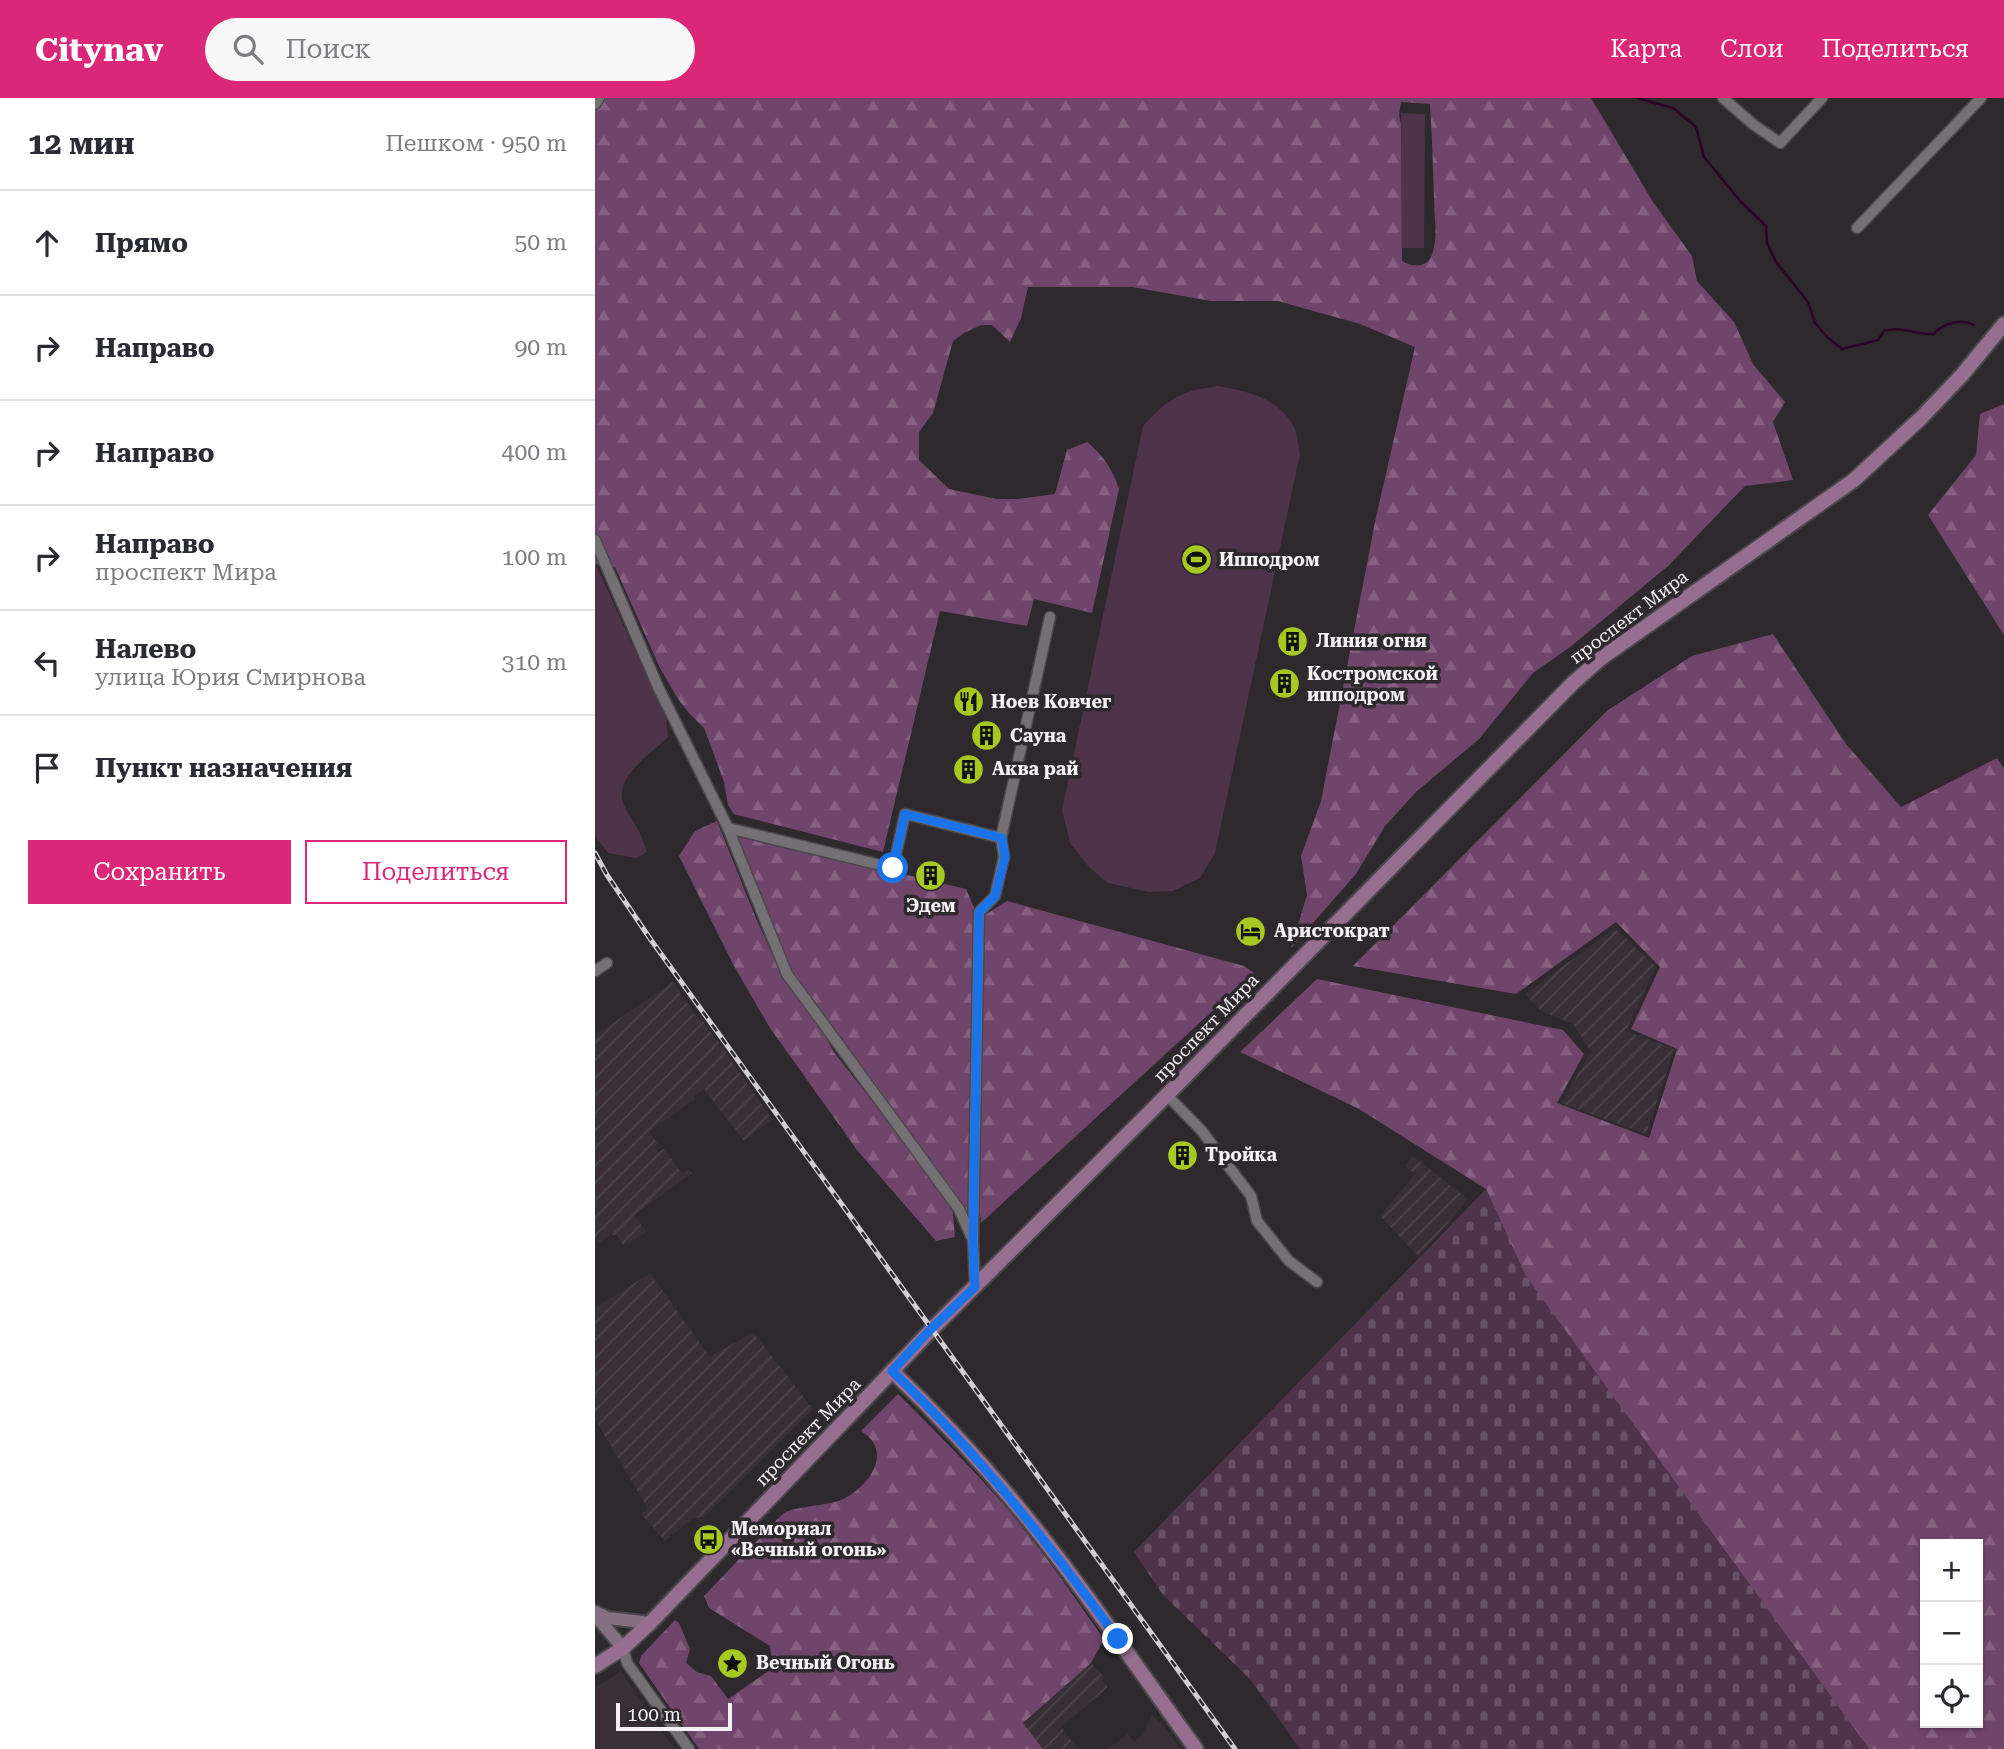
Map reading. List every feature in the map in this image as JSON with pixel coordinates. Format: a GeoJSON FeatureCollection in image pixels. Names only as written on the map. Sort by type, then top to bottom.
{"type":"FeatureCollection","features":[{"type":"Feature","properties":{"kind":"main road","name":"проспект Мира"},"geometry":{"type":"LineString","coordinates":[[595,1667],[623,1648],[650,1623],[930,1330],[1167,1095],[1573,683],[1600,659],[1854,480],[1921,418],[2004,324]]}},
{"type":"Feature","properties":{"kind":"main road"},"geometry":{"type":"LineString","coordinates":[[892,1371],[1007,1493],[1061,1561],[1196,1749]]}},
{"type":"Feature","properties":{"kind":"street"},"geometry":{"type":"LineString","coordinates":[[595,104],[599,98]]}},
{"type":"Feature","properties":{"kind":"street"},"geometry":{"type":"LineString","coordinates":[[1723,98],[1780,143],[1822,98]]}},
{"type":"Feature","properties":{"kind":"street"},"geometry":{"type":"LineString","coordinates":[[1857,228],[1981,98]]}},
{"type":"Feature","properties":{"kind":"street"},"geometry":{"type":"LineString","coordinates":[[595,540],[659,688],[727,828],[787,974],[959,1209],[973,1240]]}},
{"type":"Feature","properties":{"kind":"street"},"geometry":{"type":"LineString","coordinates":[[975,1287],[973,1240],[979,912],[995,896],[1005,857],[1002,838],[1050,617]]}},
{"type":"Feature","properties":{"kind":"street"},"geometry":{"type":"LineString","coordinates":[[727,828],[893,868],[905,814],[1002,838]]}},
{"type":"Feature","properties":{"kind":"street"},"geometry":{"type":"LineString","coordinates":[[595,971],[607,963]]}},
{"type":"Feature","properties":{"kind":"street"},"geometry":{"type":"LineString","coordinates":[[1167,1095],[1201,1130],[1251,1196],[1257,1221],[1289,1261],[1317,1282]]}},
{"type":"Feature","properties":{"kind":"street"},"geometry":{"type":"LineString","coordinates":[[595,1614],[650,1623]]}},
{"type":"Feature","properties":{"kind":"street"},"geometry":{"type":"LineString","coordinates":[[595,1614],[623,1648],[627,1663],[689,1749]]}},
{"type":"Feature","properties":{"kind":"shaded area"},"geometry":{"type":"Polygon","coordinates":[[[1615,928],[1656,967],[1626,1031],[1674,1049],[1646,1134],[1561,1103],[1591,1051],[1573,1024],[1541,1011],[1525,994],[1615,928]]]}},
{"type":"Feature","properties":{"kind":"shaded area"},"geometry":{"type":"Polygon","coordinates":[[[673,982],[772,1119],[744,1141],[704,1089],[694,1096],[695,1099],[649,1132],[658,1144],[655,1146],[659,1152],[664,1149],[682,1173],[689,1169],[692,1173],[634,1215],[646,1232],[628,1244],[626,1242],[623,1245],[617,1236],[611,1234],[599,1243],[595,1239],[595,1035],[673,982]]]}},
{"type":"Feature","properties":{"kind":"shaded area"},"geometry":{"type":"Polygon","coordinates":[[[1413,1156],[1468,1199],[1419,1257],[1380,1216],[1415,1174],[1405,1166],[1413,1156]]]}},
{"type":"Feature","properties":{"kind":"shaded area"},"geometry":{"type":"Polygon","coordinates":[[[650,1273],[710,1357],[753,1332],[813,1409],[704,1517],[693,1518],[665,1541],[641,1514],[648,1509],[595,1419],[595,1308],[650,1273]]]}},
{"type":"Feature","properties":{"kind":"shaded area"},"geometry":{"type":"Polygon","coordinates":[[[1091,1663],[1103,1676],[1108,1687],[1061,1727],[1078,1749],[1043,1749],[1023,1723],[1091,1663]]]}},
{"type":"Feature","properties":{"kind":"shaded area"},"geometry":{"type":"Polygon","coordinates":[[[621,1671],[674,1749],[595,1749],[595,1688],[621,1671]]]}},
{"type":"Feature","properties":{"kind":"shaded area"},"geometry":{"type":"Polygon","coordinates":[[[1152,1715],[1181,1749],[1108,1749],[1128,1734],[1134,1742],[1142,1735],[1152,1715]]]}},
{"type":"Feature","properties":{"kind":"green space"},"geometry":{"type":"Polygon","coordinates":[[[595,98],[1591,98],[1653,202],[1692,256],[1697,281],[1734,322],[1753,364],[1785,402],[1773,422],[1793,480],[1745,486],[1668,566],[1570,647],[1533,673],[1479,739],[1416,792],[1385,826],[1356,874],[1291,948],[1307,895],[1301,856],[1321,801],[1376,517],[1415,347],[1360,324],[1278,301],[1211,301],[1132,287],[1028,287],[1021,318],[1010,342],[992,325],[981,325],[953,341],[933,413],[919,432],[919,460],[949,489],[997,499],[1055,494],[1067,450],[1087,442],[1107,463],[1119,489],[1092,613],[1034,599],[1027,626],[940,611],[883,852],[734,814],[728,805],[724,782],[704,728],[678,699],[660,668],[615,567],[595,564],[595,98]],[[1401,102],[1399,115],[1402,261],[1414,265],[1429,261],[1435,243],[1430,104],[1401,102]]]}},
{"type":"Feature","properties":{"kind":"green space"},"geometry":{"type":"Polygon","coordinates":[[[1401,113],[1425,114],[1424,248],[1402,248],[1401,113]]]}},
{"type":"Feature","properties":{"kind":"green space","name":"Ипподром"},"geometry":{"type":"Polygon","coordinates":[[[1218,386],[1261,397],[1280,409],[1294,427],[1300,454],[1215,853],[1200,878],[1173,891],[1149,892],[1108,883],[1090,868],[1070,843],[1062,810],[1143,426],[1176,398],[1218,386]]]}},
{"type":"Feature","properties":{"kind":"green space"},"geometry":{"type":"Polygon","coordinates":[[[2004,404],[2004,635],[1928,515],[1976,455],[1980,414],[2004,404]]]}},
{"type":"Feature","properties":{"kind":"green space"},"geometry":{"type":"Polygon","coordinates":[[[595,563],[666,718],[668,737],[629,774],[624,783],[624,806],[639,831],[647,852],[637,858],[608,853],[595,836],[595,563]]]}},
{"type":"Feature","properties":{"kind":"green space"},"geometry":{"type":"Polygon","coordinates":[[[1773,634],[1846,744],[1901,807],[1997,758],[2004,769],[2004,1749],[1869,1749],[1525,1276],[1486,1189],[1359,1109],[1240,1052],[1317,979],[1563,1030],[1584,1054],[1557,1103],[1649,1138],[1677,1049],[1631,1029],[1660,967],[1616,922],[1516,994],[1353,966],[1608,710],[1692,656],[1773,634]]]}},
{"type":"Feature","properties":{"kind":"green space"},"geometry":{"type":"Polygon","coordinates":[[[717,821],[783,978],[821,1027],[833,1051],[952,1203],[955,1237],[936,1241],[857,1150],[770,1028],[734,966],[679,856],[695,831],[717,821]]]}},
{"type":"Feature","properties":{"kind":"green space"},"geometry":{"type":"Polygon","coordinates":[[[731,833],[966,889],[976,912],[970,1220],[789,971],[731,833]]]}},
{"type":"Feature","properties":{"kind":"green space"},"geometry":{"type":"Polygon","coordinates":[[[1007,901],[1244,966],[1254,973],[981,1223],[979,1204],[985,915],[1007,901]]]}},
{"type":"Feature","properties":{"kind":"green space"},"geometry":{"type":"Polygon","coordinates":[[[1486,1189],[1526,1276],[1869,1749],[1300,1749],[1250,1679],[1163,1595],[1134,1552],[1486,1189]]]}},
{"type":"Feature","properties":{"kind":"green space"},"geometry":{"type":"Polygon","coordinates":[[[898,1394],[1012,1515],[1104,1639],[1091,1663],[1023,1723],[1043,1749],[699,1749],[639,1663],[641,1656],[675,1620],[679,1623],[690,1649],[686,1663],[697,1672],[711,1676],[728,1699],[773,1668],[770,1646],[709,1608],[704,1596],[783,1514],[794,1509],[841,1500],[860,1487],[874,1469],[877,1459],[871,1440],[861,1431],[898,1394]]]}},
{"type":"Feature","properties":{"kind":"waterway"},"geometry":{"type":"LineString","coordinates":[[1637,98],[1673,108],[1696,127],[1704,157],[1740,201],[1766,226],[1767,243],[1776,262],[1808,302],[1815,323],[1842,349],[1878,340],[1884,331],[1903,330],[1934,334],[1953,323],[1974,325]]}},
{"type":"Feature","properties":{"kind":"railway"},"geometry":{"type":"LineString","coordinates":[[595,853],[651,940],[1235,1749]]}},
{"type":"Feature","properties":{"kind":"place","name":"Ипподром"},"geometry":{"type":"Point","coordinates":[1196,560]}},
{"type":"Feature","properties":{"kind":"place","name":"Линия огня"},"geometry":{"type":"Point","coordinates":[1293,641]}},
{"type":"Feature","properties":{"kind":"place","name":"Костромской ипподром"},"geometry":{"type":"Point","coordinates":[1284,684]}},
{"type":"Feature","properties":{"kind":"place","name":"Ноев Ковчег"},"geometry":{"type":"Point","coordinates":[968,702]}},
{"type":"Feature","properties":{"kind":"place","name":"Сауна"},"geometry":{"type":"Point","coordinates":[987,736]}},
{"type":"Feature","properties":{"kind":"place","name":"Аква рай"},"geometry":{"type":"Point","coordinates":[969,769]}},
{"type":"Feature","properties":{"kind":"place","name":"Эдем"},"geometry":{"type":"Point","coordinates":[931,876]}},
{"type":"Feature","properties":{"kind":"place","name":"Аристократ"},"geometry":{"type":"Point","coordinates":[1251,931]}},
{"type":"Feature","properties":{"kind":"place","name":"Тройка"},"geometry":{"type":"Point","coordinates":[1182,1155]}},
{"type":"Feature","properties":{"kind":"place","name":"Мемориал «Вечный огонь»"},"geometry":{"type":"Point","coordinates":[708,1539]}},
{"type":"Feature","properties":{"kind":"place","name":"Вечный Огонь"},"geometry":{"type":"Point","coordinates":[733,1663]}},
{"type":"Feature","properties":{"kind":"route"},"geometry":{"type":"LineString","coordinates":[[893,868],[905,814],[1002,838],[1005,857],[995,896],[979,912],[973,1240],[975,1287],[892,1371],[1007,1493],[1118,1639]]}}]}
